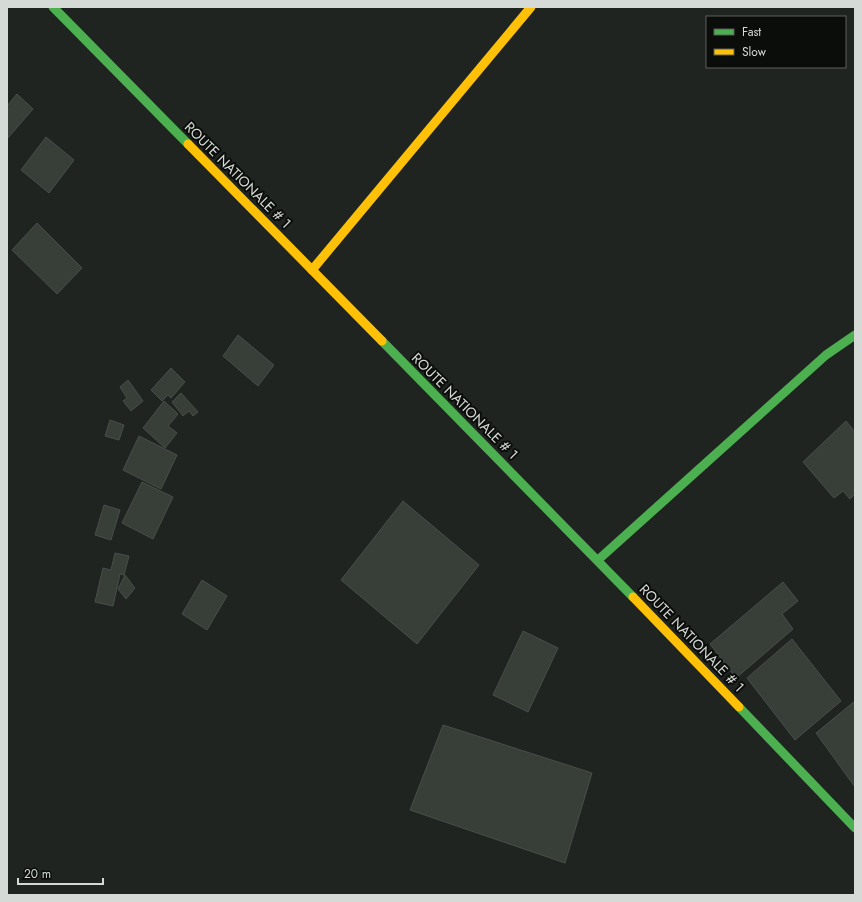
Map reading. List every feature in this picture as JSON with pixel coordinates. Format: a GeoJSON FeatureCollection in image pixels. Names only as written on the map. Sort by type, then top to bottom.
{"type":"FeatureCollection","features":[{"type":"Feature","properties":{"kind":"main road","name":"ROUTE NATIONALE # 1"},"geometry":{"type":"LineString","coordinates":[[53,7],[598,560],[855,828]]}},
{"type":"Feature","properties":{"kind":"main road"},"geometry":{"type":"LineString","coordinates":[[312,270],[531,7]]}},
{"type":"Feature","properties":{"kind":"main road"},"geometry":{"type":"LineString","coordinates":[[598,560],[826,355],[855,335]]}},
{"type":"Feature","properties":{"kind":"building"},"geometry":{"type":"Polygon","coordinates":[[[17,94],[33,109],[7,139],[7,106],[17,94]]]}},
{"type":"Feature","properties":{"kind":"building"},"geometry":{"type":"Polygon","coordinates":[[[46,137],[74,160],[49,193],[21,170],[46,137]]]}},
{"type":"Feature","properties":{"kind":"building"},"geometry":{"type":"Polygon","coordinates":[[[37,223],[82,268],[57,294],[12,250],[37,223]]]}},
{"type":"Feature","properties":{"kind":"building"},"geometry":{"type":"Polygon","coordinates":[[[238,335],[274,365],[258,386],[223,356],[238,335]]]}},
{"type":"Feature","properties":{"kind":"building"},"geometry":{"type":"Polygon","coordinates":[[[171,368],[185,382],[171,398],[168,395],[162,401],[151,390],[171,368]]]}},
{"type":"Feature","properties":{"kind":"building"},"geometry":{"type":"Polygon","coordinates":[[[128,380],[143,401],[131,411],[123,401],[127,398],[120,387],[128,380]]]}},
{"type":"Feature","properties":{"kind":"building"},"geometry":{"type":"Polygon","coordinates":[[[181,393],[198,412],[193,416],[189,411],[183,416],[172,402],[181,393]]]}},
{"type":"Feature","properties":{"kind":"building"},"geometry":{"type":"Polygon","coordinates":[[[164,401],[178,414],[168,426],[177,433],[165,448],[143,428],[164,401]]]}},
{"type":"Feature","properties":{"kind":"building"},"geometry":{"type":"Polygon","coordinates":[[[110,420],[124,425],[119,440],[105,436],[110,420]]]}},
{"type":"Feature","properties":{"kind":"building"},"geometry":{"type":"Polygon","coordinates":[[[846,421],[855,432],[855,494],[850,499],[843,491],[834,498],[803,462],[846,421]]]}},
{"type":"Feature","properties":{"kind":"building"},"geometry":{"type":"Polygon","coordinates":[[[139,436],[177,455],[161,489],[123,470],[139,436]]]}},
{"type":"Feature","properties":{"kind":"building"},"geometry":{"type":"Polygon","coordinates":[[[142,482],[173,497],[153,539],[122,523],[142,482]]]}},
{"type":"Feature","properties":{"kind":"building"},"geometry":{"type":"Polygon","coordinates":[[[403,501],[479,565],[417,644],[341,580],[403,501]]]}},
{"type":"Feature","properties":{"kind":"building"},"geometry":{"type":"Polygon","coordinates":[[[104,505],[120,510],[111,540],[95,535],[104,505]]]}},
{"type":"Feature","properties":{"kind":"building"},"geometry":{"type":"Polygon","coordinates":[[[115,553],[129,556],[124,575],[120,574],[113,606],[95,602],[103,568],[111,570],[115,553]]]}},
{"type":"Feature","properties":{"kind":"building"},"geometry":{"type":"Polygon","coordinates":[[[125,575],[135,588],[126,599],[118,589],[125,575]]]}},
{"type":"Feature","properties":{"kind":"building"},"geometry":{"type":"Polygon","coordinates":[[[202,580],[227,596],[207,630],[182,614],[202,580]]]}},
{"type":"Feature","properties":{"kind":"building"},"geometry":{"type":"Polygon","coordinates":[[[783,582],[798,601],[782,614],[793,629],[736,678],[710,644],[783,582]]]}},
{"type":"Feature","properties":{"kind":"building"},"geometry":{"type":"Polygon","coordinates":[[[523,631],[558,648],[528,712],[493,695],[523,631]]]}},
{"type":"Feature","properties":{"kind":"building"},"geometry":{"type":"Polygon","coordinates":[[[792,639],[841,701],[795,740],[747,678],[792,639]]]}},
{"type":"Feature","properties":{"kind":"building"},"geometry":{"type":"Polygon","coordinates":[[[855,701],[855,787],[816,733],[855,701]]]}},
{"type":"Feature","properties":{"kind":"building"},"geometry":{"type":"Polygon","coordinates":[[[443,725],[592,773],[565,863],[410,810],[443,725]]]}},
{"type":"Feature","properties":{"kind":"traffic: fast"},"geometry":{"type":"LineString","coordinates":[[53,7],[188,144]]}},
{"type":"Feature","properties":{"kind":"traffic: fast"},"geometry":{"type":"LineString","coordinates":[[598,560],[826,355],[855,335]]}},
{"type":"Feature","properties":{"kind":"traffic: fast"},"geometry":{"type":"LineString","coordinates":[[382,341],[633,597]]}},
{"type":"Feature","properties":{"kind":"traffic: fast"},"geometry":{"type":"LineString","coordinates":[[739,707],[855,828]]}},
{"type":"Feature","properties":{"kind":"traffic: slow"},"geometry":{"type":"LineString","coordinates":[[312,270],[531,7]]}},
{"type":"Feature","properties":{"kind":"traffic: slow"},"geometry":{"type":"LineString","coordinates":[[188,144],[382,341]]}},
{"type":"Feature","properties":{"kind":"traffic: slow"},"geometry":{"type":"LineString","coordinates":[[633,597],[739,707]]}}]}
